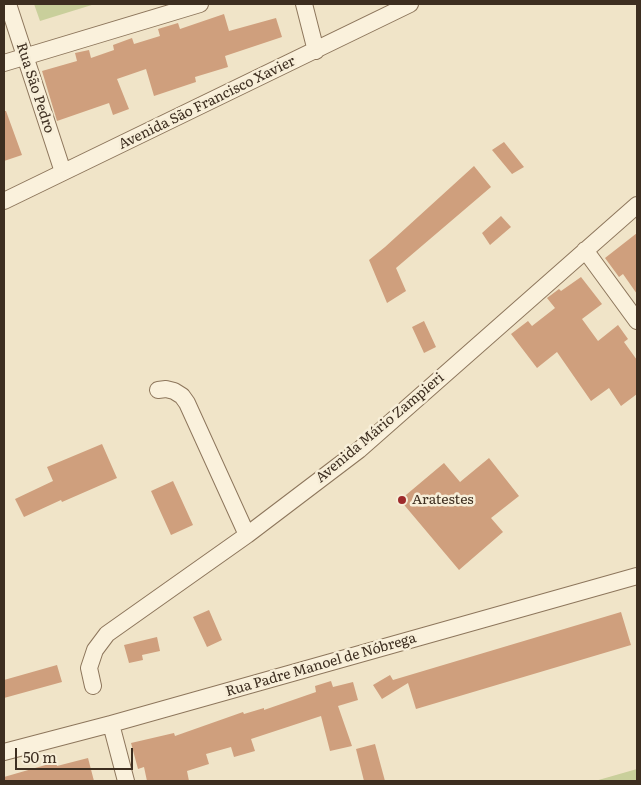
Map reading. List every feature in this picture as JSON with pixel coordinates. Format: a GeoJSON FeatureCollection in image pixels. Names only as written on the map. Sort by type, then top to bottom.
{"type":"FeatureCollection","features":[{"type":"Feature","properties":{"kind":"street","name":"Rua São Pedro"},"geometry":{"type":"LineString","coordinates":[[8,4],[63,172]]}},
{"type":"Feature","properties":{"kind":"street"},"geometry":{"type":"LineString","coordinates":[[4,63],[200,4]]}},
{"type":"Feature","properties":{"kind":"street"},"geometry":{"type":"LineString","coordinates":[[304,4],[316,51]]}},
{"type":"Feature","properties":{"kind":"street","name":"Avenida São Francisco Xavier"},"geometry":{"type":"LineString","coordinates":[[4,201],[410,4]]}},
{"type":"Feature","properties":{"kind":"street","name":"Avenida Mário Zampieri"},"geometry":{"type":"LineString","coordinates":[[93,686],[90,668],[92,659],[95,650],[107,634],[247,535],[359,450],[637,206]]}},
{"type":"Feature","properties":{"kind":"street"},"geometry":{"type":"LineString","coordinates":[[585,250],[637,321]]}},
{"type":"Feature","properties":{"kind":"street"},"geometry":{"type":"LineString","coordinates":[[158,390],[174,391],[187,402],[247,535]]}},
{"type":"Feature","properties":{"kind":"street","name":"Rua Padre Manoel de Nóbrega"},"geometry":{"type":"LineString","coordinates":[[4,752],[111,724],[637,576]]}},
{"type":"Feature","properties":{"kind":"street"},"geometry":{"type":"LineString","coordinates":[[111,724],[126,781]]}},
{"type":"Feature","properties":{"kind":"green space"},"geometry":{"type":"Polygon","coordinates":[[[34,4],[95,4],[40,21],[34,4]]]}},
{"type":"Feature","properties":{"kind":"green space"},"geometry":{"type":"Polygon","coordinates":[[[637,769],[637,781],[595,781],[637,769]]]}},
{"type":"Feature","properties":{"kind":"building"},"geometry":{"type":"Polygon","coordinates":[[[224,14],[229,31],[276,18],[282,37],[225,56],[228,67],[195,77],[196,82],[154,96],[146,69],[117,79],[129,109],[113,115],[109,103],[57,121],[42,71],[77,61],[75,53],[89,50],[91,58],[114,50],[113,45],[132,38],[134,44],[160,36],[158,29],[178,23],[180,29],[224,14]]]}},
{"type":"Feature","properties":{"kind":"building"},"geometry":{"type":"Polygon","coordinates":[[[4,111],[6,111],[22,155],[4,161],[4,111]]]}},
{"type":"Feature","properties":{"kind":"building"},"geometry":{"type":"Polygon","coordinates":[[[504,142],[524,167],[512,174],[492,150],[504,142]]]}},
{"type":"Feature","properties":{"kind":"building"},"geometry":{"type":"Polygon","coordinates":[[[474,166],[491,187],[396,268],[406,291],[387,303],[369,260],[474,166]]]}},
{"type":"Feature","properties":{"kind":"building"},"geometry":{"type":"Polygon","coordinates":[[[501,216],[511,227],[490,245],[482,233],[501,216]]]}},
{"type":"Feature","properties":{"kind":"building"},"geometry":{"type":"Polygon","coordinates":[[[637,233],[637,294],[623,274],[619,277],[605,258],[637,233]]]}},
{"type":"Feature","properties":{"kind":"building"},"geometry":{"type":"Polygon","coordinates":[[[581,277],[602,304],[582,319],[598,341],[618,325],[628,339],[624,342],[637,360],[637,394],[621,406],[609,388],[591,401],[557,352],[537,368],[511,334],[528,321],[532,326],[555,308],[547,298],[581,277]]]}},
{"type":"Feature","properties":{"kind":"building"},"geometry":{"type":"Polygon","coordinates":[[[424,321],[436,347],[424,353],[412,327],[424,321]]]}},
{"type":"Feature","properties":{"kind":"building"},"geometry":{"type":"Polygon","coordinates":[[[102,444],[117,478],[24,517],[15,499],[53,481],[47,467],[102,444]]]}},
{"type":"Feature","properties":{"kind":"building"},"geometry":{"type":"Polygon","coordinates":[[[489,458],[519,496],[491,518],[503,532],[459,570],[400,500],[444,463],[460,482],[489,458]]]}},
{"type":"Feature","properties":{"kind":"building"},"geometry":{"type":"Polygon","coordinates":[[[173,481],[193,525],[171,535],[151,491],[173,481]]]}},
{"type":"Feature","properties":{"kind":"building"},"geometry":{"type":"Polygon","coordinates":[[[209,610],[222,640],[207,647],[193,617],[209,610]]]}},
{"type":"Feature","properties":{"kind":"building"},"geometry":{"type":"Polygon","coordinates":[[[621,612],[631,645],[416,709],[408,683],[382,699],[373,685],[390,675],[393,680],[621,612]]]}},
{"type":"Feature","properties":{"kind":"building"},"geometry":{"type":"Polygon","coordinates":[[[157,637],[160,651],[142,655],[143,660],[129,663],[124,645],[157,637]]]}},
{"type":"Feature","properties":{"kind":"building"},"geometry":{"type":"Polygon","coordinates":[[[57,665],[62,682],[4,698],[4,680],[57,665]]]}},
{"type":"Feature","properties":{"kind":"building"},"geometry":{"type":"Polygon","coordinates":[[[331,681],[333,687],[353,682],[358,700],[338,706],[352,746],[330,751],[321,716],[251,739],[255,751],[234,757],[231,747],[206,754],[209,764],[187,771],[189,781],[147,781],[144,767],[138,769],[131,743],[174,733],[175,736],[243,712],[244,714],[264,708],[264,710],[316,692],[315,686],[331,681]]]}},
{"type":"Feature","properties":{"kind":"building"},"geometry":{"type":"Polygon","coordinates":[[[375,744],[385,781],[364,781],[356,749],[375,744]]]}},
{"type":"Feature","properties":{"kind":"building"},"geometry":{"type":"Polygon","coordinates":[[[88,758],[94,781],[4,781],[4,777],[56,762],[57,766],[88,758]]]}},
{"type":"Feature","properties":{"kind":"place","name":"Aratestes"},"geometry":{"type":"Point","coordinates":[402,500]}}]}
